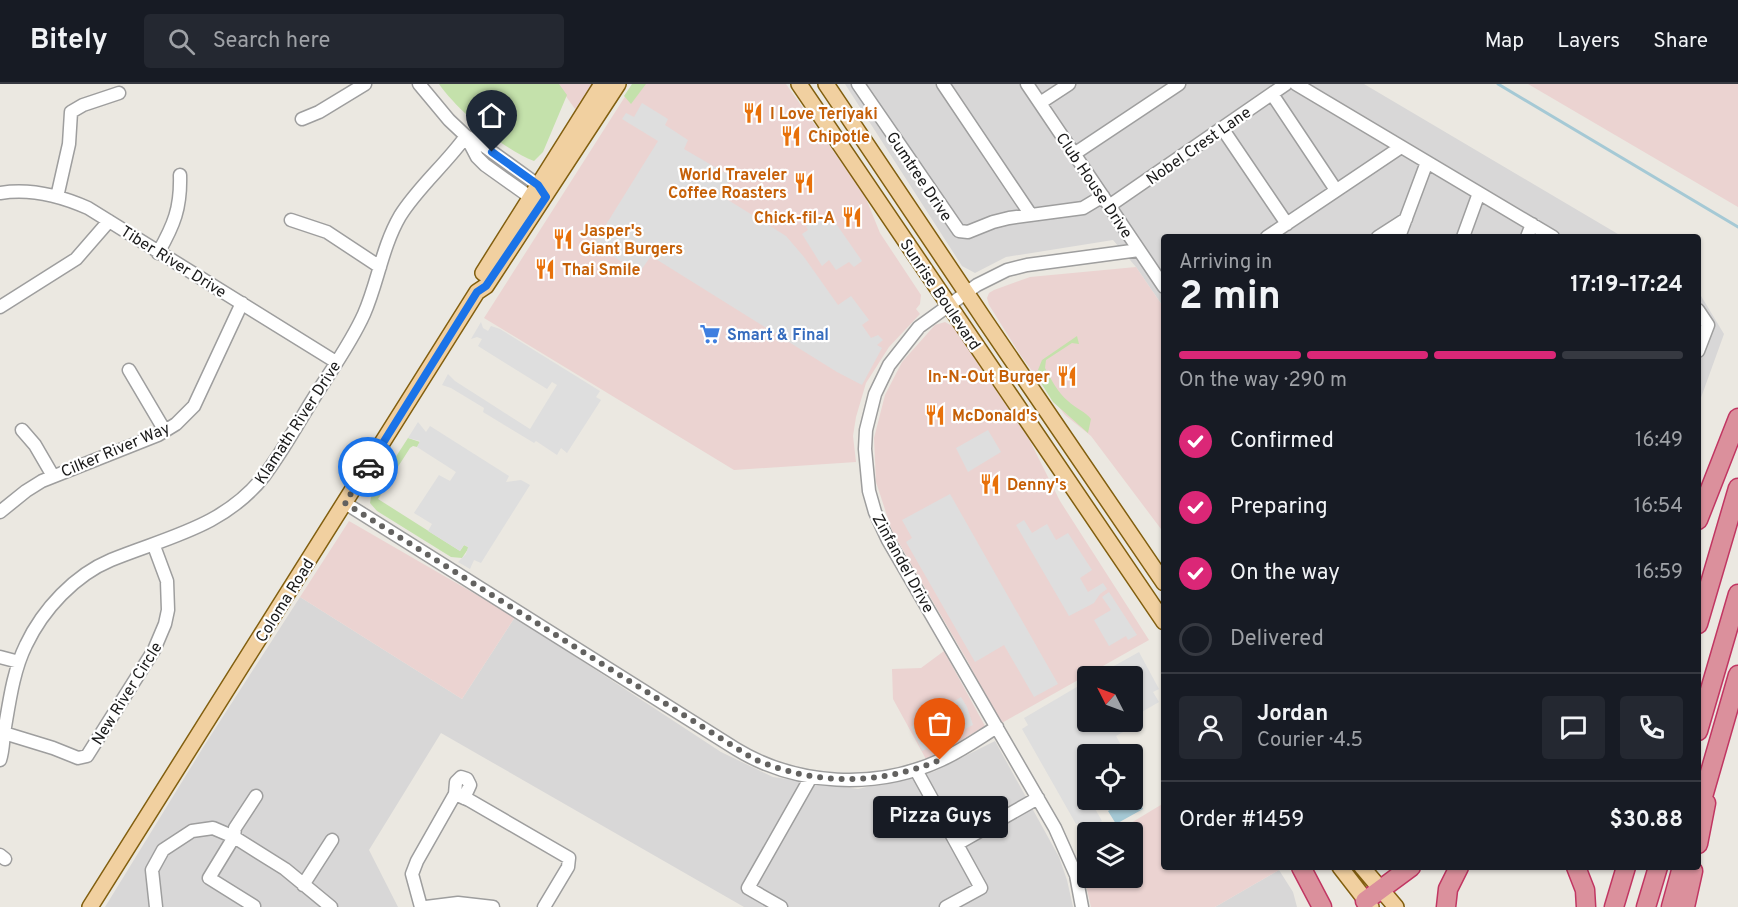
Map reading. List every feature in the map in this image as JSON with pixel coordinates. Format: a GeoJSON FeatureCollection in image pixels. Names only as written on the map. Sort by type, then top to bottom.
{"type":"FeatureCollection","features":[{"type":"Feature","properties":{"kind":"highway"},"geometry":{"type":"LineString","coordinates":[[1701,512],[1738,418]]}},
{"type":"Feature","properties":{"kind":"highway"},"geometry":{"type":"LineString","coordinates":[[1701,614],[1738,488]]}},
{"type":"Feature","properties":{"kind":"highway"},"geometry":{"type":"LineString","coordinates":[[1701,721],[1738,594]]}},
{"type":"Feature","properties":{"kind":"highway"},"geometry":{"type":"LineString","coordinates":[[1701,804],[1738,675]]}},
{"type":"Feature","properties":{"kind":"highway"},"geometry":{"type":"LineString","coordinates":[[1701,829],[1718,745]]}},
{"type":"Feature","properties":{"kind":"highway"},"geometry":{"type":"LineString","coordinates":[[1303,870],[1322,907]]}},
{"type":"Feature","properties":{"kind":"highway"},"geometry":{"type":"LineString","coordinates":[[1368,904],[1380,890],[1407,870]]}},
{"type":"Feature","properties":{"kind":"highway"},"geometry":{"type":"LineString","coordinates":[[1446,907],[1448,889],[1458,870]]}},
{"type":"Feature","properties":{"kind":"highway"},"geometry":{"type":"LineString","coordinates":[[1577,870],[1585,890],[1586,907]]}},
{"type":"Feature","properties":{"kind":"highway"},"geometry":{"type":"LineString","coordinates":[[1614,907],[1625,870]]}},
{"type":"Feature","properties":{"kind":"highway"},"geometry":{"type":"LineString","coordinates":[[1646,907],[1657,870]]}},
{"type":"Feature","properties":{"kind":"highway"},"geometry":{"type":"LineString","coordinates":[[1671,907],[1681,870]]}},
{"type":"Feature","properties":{"kind":"highway"},"geometry":{"type":"LineString","coordinates":[[1685,907],[1692,870]]}},
{"type":"Feature","properties":{"kind":"main road","name":"Coloma Road"},"geometry":{"type":"LineString","coordinates":[[90,907],[477,292],[486,286],[602,84]]}},
{"type":"Feature","properties":{"kind":"main road","name":"Coloma Road"},"geometry":{"type":"LineString","coordinates":[[538,193],[618,84]]}},
{"type":"Feature","properties":{"kind":"main road","name":"Sunrise Boulevard"},"geometry":{"type":"LineString","coordinates":[[799,84],[1161,618]]}},
{"type":"Feature","properties":{"kind":"main road","name":"Sunrise Boulevard"},"geometry":{"type":"LineString","coordinates":[[826,84],[1161,579]]}},
{"type":"Feature","properties":{"kind":"main road"},"geometry":{"type":"LineString","coordinates":[[1342,870],[1368,904]]}},
{"type":"Feature","properties":{"kind":"main road"},"geometry":{"type":"LineString","coordinates":[[1364,870],[1396,907]]}},
{"type":"Feature","properties":{"kind":"street"},"geometry":{"type":"LineString","coordinates":[[302,119],[319,112],[364,84]]}},
{"type":"Feature","properties":{"kind":"street"},"geometry":{"type":"LineString","coordinates":[[419,84],[449,120],[466,136],[477,157],[485,165],[538,193]]}},
{"type":"Feature","properties":{"kind":"street","name":"Gumtree Drive"},"geometry":{"type":"LineString","coordinates":[[858,84],[959,231],[968,232],[993,222],[1083,208],[1106,201]]}},
{"type":"Feature","properties":{"kind":"street"},"geometry":{"type":"LineString","coordinates":[[944,84],[1031,215]]}},
{"type":"Feature","properties":{"kind":"street","name":"Club House Drive"},"geometry":{"type":"LineString","coordinates":[[1027,84],[1161,283]]}},
{"type":"Feature","properties":{"kind":"street"},"geometry":{"type":"LineString","coordinates":[[1040,103],[1069,84]]}},
{"type":"Feature","properties":{"kind":"street"},"geometry":{"type":"LineString","coordinates":[[1074,154],[1179,84]]}},
{"type":"Feature","properties":{"kind":"street","name":"Nobel Crest Lane"},"geometry":{"type":"LineString","coordinates":[[1106,201],[1222,128],[1286,84]]}},
{"type":"Feature","properties":{"kind":"street"},"geometry":{"type":"LineString","coordinates":[[1296,84],[1548,234]]}},
{"type":"Feature","properties":{"kind":"street"},"geometry":{"type":"LineString","coordinates":[[57,197],[69,144],[71,112],[83,105],[119,93]]}},
{"type":"Feature","properties":{"kind":"street"},"geometry":{"type":"LineString","coordinates":[[1272,94],[1336,190]]}},
{"type":"Feature","properties":{"kind":"street"},"geometry":{"type":"LineString","coordinates":[[1222,128],[1287,224]]}},
{"type":"Feature","properties":{"kind":"street","name":"Klamath River Drive"},"geometry":{"type":"LineString","coordinates":[[0,760],[19,662],[34,629],[62,594],[93,570],[110,560],[154,546],[206,524],[250,492],[277,457],[363,316],[391,235],[411,200],[455,152],[466,136]]}},
{"type":"Feature","properties":{"kind":"street"},"geometry":{"type":"LineString","coordinates":[[1272,234],[1401,147]]}},
{"type":"Feature","properties":{"kind":"street"},"geometry":{"type":"LineString","coordinates":[[1400,234],[1426,161]]}},
{"type":"Feature","properties":{"kind":"street"},"geometry":{"type":"LineString","coordinates":[[158,253],[176,217],[180,198],[180,175]]}},
{"type":"Feature","properties":{"kind":"street","name":"Tiber River Drive"},"geometry":{"type":"LineString","coordinates":[[0,193],[21,192],[57,197],[88,208],[336,362]]}},
{"type":"Feature","properties":{"kind":"street"},"geometry":{"type":"LineString","coordinates":[[1464,234],[1479,193]]}},
{"type":"Feature","properties":{"kind":"street"},"geometry":{"type":"LineString","coordinates":[[1383,234],[1406,219]]}},
{"type":"Feature","properties":{"kind":"street"},"geometry":{"type":"LineString","coordinates":[[291,220],[327,232],[380,267]]}},
{"type":"Feature","properties":{"kind":"street"},"geometry":{"type":"LineString","coordinates":[[0,307],[76,258],[109,221]]}},
{"type":"Feature","properties":{"kind":"street"},"geometry":{"type":"LineString","coordinates":[[1528,234],[1532,225]]}},
{"type":"Feature","properties":{"kind":"street","name":"Zinfandel Drive"},"geometry":{"type":"LineString","coordinates":[[1082,907],[1076,875],[1059,836],[888,540],[875,512],[866,471],[866,430],[875,394],[889,365],[919,327],[966,292],[993,276],[1027,265],[1139,250]]}},
{"type":"Feature","properties":{"kind":"street","name":"Cilker River Way"},"geometry":{"type":"LineString","coordinates":[[0,512],[26,490],[53,476],[165,431],[176,424],[194,406],[242,303]]}},
{"type":"Feature","properties":{"kind":"street"},"geometry":{"type":"LineString","coordinates":[[1701,314],[1708,325],[1701,343]]}},
{"type":"Feature","properties":{"kind":"street"},"geometry":{"type":"LineString","coordinates":[[129,369],[165,431]]}},
{"type":"Feature","properties":{"kind":"street"},"geometry":{"type":"LineString","coordinates":[[22,430],[35,446],[53,476]]}},
{"type":"Feature","properties":{"kind":"street"},"geometry":{"type":"LineString","coordinates":[[345,503],[741,752],[770,766],[811,777],[861,780],[883,778],[916,770],[954,754],[997,727]]}},
{"type":"Feature","properties":{"kind":"street","name":"New River Circle"},"geometry":{"type":"LineString","coordinates":[[4,734],[78,758],[87,756],[154,650],[163,631],[168,610],[167,581],[154,546]]}},
{"type":"Feature","properties":{"kind":"street"},"geometry":{"type":"LineString","coordinates":[[0,657],[19,662]]}},
{"type":"Feature","properties":{"kind":"street"},"geometry":{"type":"LineString","coordinates":[[916,770],[981,888],[946,907]]}},
{"type":"Feature","properties":{"kind":"street"},"geometry":{"type":"LineString","coordinates":[[781,907],[748,888],[811,777]]}},
{"type":"Feature","properties":{"kind":"street"},"geometry":{"type":"LineString","coordinates":[[254,906],[209,878],[234,837],[235,828],[256,796]]}},
{"type":"Feature","properties":{"kind":"street"},"geometry":{"type":"LineString","coordinates":[[494,907],[458,903],[424,907],[412,874],[459,796],[568,858],[568,867],[544,907]]}},
{"type":"Feature","properties":{"kind":"street"},"geometry":{"type":"LineString","coordinates":[[957,844],[1038,798]]}},
{"type":"Feature","properties":{"kind":"street"},"geometry":{"type":"LineString","coordinates":[[156,907],[152,870],[164,850],[192,831],[213,828],[234,837],[285,869],[324,905]]}},
{"type":"Feature","properties":{"kind":"street"},"geometry":{"type":"LineString","coordinates":[[303,885],[332,840]]}},
{"type":"Feature","properties":{"kind":"shaded area"},"geometry":{"type":"Polygon","coordinates":[[[557,84],[596,84],[578,113],[557,84]]]}},
{"type":"Feature","properties":{"kind":"shaded area"},"geometry":{"type":"Polygon","coordinates":[[[633,84],[786,84],[865,196],[880,233],[921,295],[920,304],[916,309],[920,314],[889,347],[866,383],[853,436],[856,462],[734,470],[484,318],[633,84]]]}},
{"type":"Feature","properties":{"kind":"shaded area"},"geometry":{"type":"Polygon","coordinates":[[[845,84],[1364,84],[1618,234],[1161,234],[1161,304],[1136,267],[1113,240],[1006,257],[975,273],[962,266],[845,84]]]}},
{"type":"Feature","properties":{"kind":"shaded area"},"geometry":{"type":"Polygon","coordinates":[[[1528,84],[1738,84],[1738,207],[1528,84]]]}},
{"type":"Feature","properties":{"kind":"shaded area"},"geometry":{"type":"Polygon","coordinates":[[[642,103],[668,119],[665,125],[688,140],[684,149],[732,177],[720,195],[786,236],[838,305],[851,296],[869,320],[862,325],[871,338],[878,335],[883,340],[877,345],[882,348],[862,385],[837,372],[651,256],[639,273],[594,244],[658,141],[622,119],[626,113],[634,117],[642,103]]]}},
{"type":"Feature","properties":{"kind":"shaded area"},"geometry":{"type":"Polygon","coordinates":[[[830,215],[862,261],[854,267],[849,262],[836,270],[829,260],[822,266],[802,234],[808,230],[806,226],[821,216],[824,220],[830,215]]]}},
{"type":"Feature","properties":{"kind":"shaded area"},"geometry":{"type":"Polygon","coordinates":[[[1136,267],[1161,304],[1161,529],[1091,436],[1065,415],[1021,356],[989,305],[987,298],[989,293],[1030,277],[1136,267]]]}},
{"type":"Feature","properties":{"kind":"shaded area"},"geometry":{"type":"Polygon","coordinates":[[[1701,296],[1724,334],[1701,398],[1701,296]]]}},
{"type":"Feature","properties":{"kind":"shaded area"},"geometry":{"type":"Polygon","coordinates":[[[481,322],[483,328],[488,331],[491,326],[500,329],[600,391],[596,397],[601,400],[567,453],[561,448],[557,455],[536,441],[534,443],[483,412],[484,408],[442,385],[448,374],[455,381],[530,429],[557,385],[552,382],[547,389],[478,346],[482,339],[477,337],[471,339],[481,322]]]}},
{"type":"Feature","properties":{"kind":"shaded area"},"geometry":{"type":"Polygon","coordinates":[[[945,322],[954,327],[1029,439],[1060,501],[1149,640],[1103,666],[1077,666],[1077,681],[1000,724],[968,662],[892,531],[876,482],[874,438],[885,395],[902,362],[935,325],[945,322]]]}},
{"type":"Feature","properties":{"kind":"shaded area"},"geometry":{"type":"Polygon","coordinates":[[[418,422],[426,432],[430,426],[509,476],[506,482],[521,480],[530,485],[481,563],[474,560],[470,569],[458,562],[466,554],[468,547],[464,545],[460,551],[428,531],[432,524],[414,513],[439,475],[450,481],[456,472],[417,447],[420,441],[408,438],[418,422]]]}},
{"type":"Feature","properties":{"kind":"shaded area"},"geometry":{"type":"Polygon","coordinates":[[[988,430],[1001,452],[968,472],[956,448],[988,430]]]}},
{"type":"Feature","properties":{"kind":"shaded area"},"geometry":{"type":"Polygon","coordinates":[[[950,494],[1058,684],[1034,697],[1004,645],[975,662],[906,542],[912,538],[902,520],[950,494]]]}},
{"type":"Feature","properties":{"kind":"shaded area"},"geometry":{"type":"Polygon","coordinates":[[[1024,520],[1032,533],[1047,524],[1056,540],[1068,533],[1092,570],[1080,578],[1088,592],[1103,583],[1107,589],[1094,603],[1069,616],[1016,525],[1024,520]]]}},
{"type":"Feature","properties":{"kind":"shaded area"},"geometry":{"type":"Polygon","coordinates":[[[349,521],[515,617],[462,699],[300,597],[349,521]]]}},
{"type":"Feature","properties":{"kind":"shaded area"},"geometry":{"type":"Polygon","coordinates":[[[1109,592],[1137,635],[1128,640],[1126,636],[1109,646],[1094,620],[1111,610],[1102,597],[1109,592]]]}},
{"type":"Feature","properties":{"kind":"shaded area"},"geometry":{"type":"Polygon","coordinates":[[[300,597],[462,699],[515,617],[721,752],[773,777],[858,789],[933,772],[995,741],[1059,857],[1073,907],[744,907],[441,733],[369,850],[398,907],[105,907],[204,746],[300,597]]]}},
{"type":"Feature","properties":{"kind":"shaded area"},"geometry":{"type":"Polygon","coordinates":[[[944,651],[985,726],[927,761],[893,699],[892,669],[921,668],[944,651]]]}},
{"type":"Feature","properties":{"kind":"shaded area"},"geometry":{"type":"Polygon","coordinates":[[[1139,652],[1159,689],[1153,692],[1159,702],[1143,711],[1143,666],[1114,666],[1139,652]]]}},
{"type":"Feature","properties":{"kind":"shaded area"},"geometry":{"type":"Polygon","coordinates":[[[1077,687],[1077,732],[1123,732],[1116,736],[1120,744],[1077,744],[1077,810],[1096,810],[1102,821],[1077,822],[1076,824],[1022,729],[1028,725],[1024,718],[1077,687]]]}},
{"type":"Feature","properties":{"kind":"shaded area"},"geometry":{"type":"Polygon","coordinates":[[[961,697],[973,725],[959,732],[960,735],[947,742],[945,739],[922,751],[911,727],[961,697]]]}},
{"type":"Feature","properties":{"kind":"shaded area"},"geometry":{"type":"Polygon","coordinates":[[[1161,805],[1161,870],[1279,870],[1215,907],[1091,907],[1087,888],[1143,888],[1143,822],[1133,822],[1161,805]]]}},
{"type":"Feature","properties":{"kind":"shaded area"},"geometry":{"type":"Polygon","coordinates":[[[1279,870],[1293,892],[1297,907],[1215,907],[1279,870]]]}},
{"type":"Feature","properties":{"kind":"green space"},"geometry":{"type":"Polygon","coordinates":[[[439,84],[559,84],[567,95],[543,152],[534,161],[509,148],[482,128],[447,95],[439,84]]]}},
{"type":"Feature","properties":{"kind":"green space"},"geometry":{"type":"Polygon","coordinates":[[[632,84],[646,84],[631,104],[624,96],[632,84]]]}},
{"type":"Feature","properties":{"kind":"green space"},"geometry":{"type":"Polygon","coordinates":[[[1077,336],[1079,344],[1072,343],[1046,360],[1045,368],[1064,398],[1091,419],[1088,433],[1053,402],[1036,375],[1042,360],[1077,336]]]}},
{"type":"Feature","properties":{"kind":"green space"},"geometry":{"type":"Polygon","coordinates":[[[408,438],[420,442],[417,447],[410,448],[383,490],[377,486],[408,438]]]}},
{"type":"Feature","properties":{"kind":"green space"},"geometry":{"type":"Polygon","coordinates":[[[376,488],[382,493],[378,499],[460,551],[464,545],[468,547],[462,558],[451,557],[377,511],[370,503],[376,488]]]}},
{"type":"Feature","properties":{"kind":"water"},"geometry":{"type":"Polygon","coordinates":[[[1141,810],[1120,822],[1115,822],[1108,811],[1141,810]]]}},
{"type":"Feature","properties":{"kind":"waterway"},"geometry":{"type":"LineString","coordinates":[[1498,84],[1738,227]]}},
{"type":"Feature","properties":{"kind":"way so far"},"geometry":{"type":"LineString","coordinates":[[368,467],[345,503],[754,759],[792,773],[838,780],[883,778],[920,769],[940,760]]}},
{"type":"Feature","properties":{"kind":"place","name":"I Love Teriyaki"},"geometry":{"type":"Point","coordinates":[753,113]}},
{"type":"Feature","properties":{"kind":"place","name":"Chipotle"},"geometry":{"type":"Point","coordinates":[791,136]}},
{"type":"Feature","properties":{"kind":"place","name":"World Traveler Coffee Roasters"},"geometry":{"type":"Point","coordinates":[804,183]}},
{"type":"Feature","properties":{"kind":"place","name":"Chick-fil-A"},"geometry":{"type":"Point","coordinates":[852,217]}},
{"type":"Feature","properties":{"kind":"place","name":"Jasper's Giant Burgers"},"geometry":{"type":"Point","coordinates":[563,239]}},
{"type":"Feature","properties":{"kind":"place","name":"Thai Smile"},"geometry":{"type":"Point","coordinates":[545,269]}},
{"type":"Feature","properties":{"kind":"place","name":"Smart & Final"},"geometry":{"type":"Point","coordinates":[710,334]}},
{"type":"Feature","properties":{"kind":"place","name":"In-N-Out Burger"},"geometry":{"type":"Point","coordinates":[1067,376]}},
{"type":"Feature","properties":{"kind":"place","name":"McDonald's"},"geometry":{"type":"Point","coordinates":[935,415]}},
{"type":"Feature","properties":{"kind":"place","name":"Denny's"},"geometry":{"type":"Point","coordinates":[990,484]}},
{"type":"Feature","properties":{"kind":"place","name":"Pizza Guys"},"geometry":{"type":"Point","coordinates":[940,760]}},
{"type":"Feature","properties":{"kind":"route"},"geometry":{"type":"LineString","coordinates":[[368,467],[477,292],[486,286],[546,197],[538,185],[492,152]]}}]}
